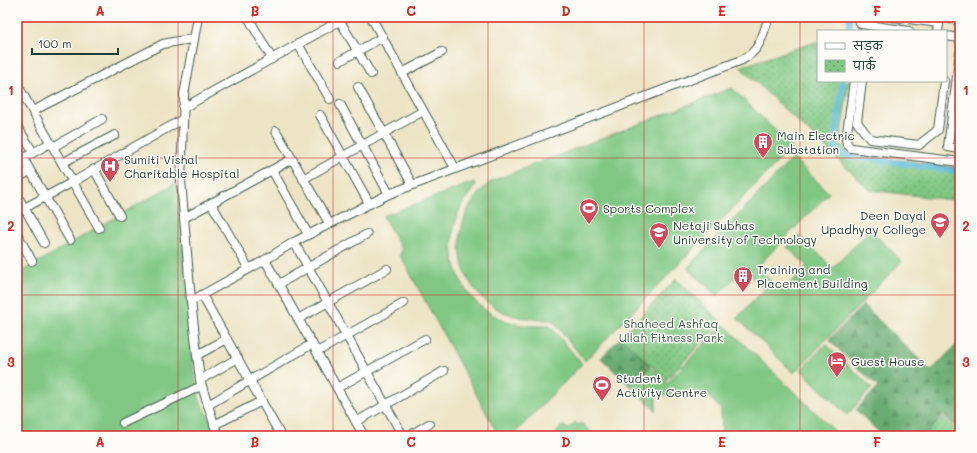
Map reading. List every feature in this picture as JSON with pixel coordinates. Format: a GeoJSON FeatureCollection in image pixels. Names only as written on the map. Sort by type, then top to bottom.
{"type":"FeatureCollection","features":[{"type":"Feature","properties":{"kind":"street"},"geometry":{"type":"LineString","coordinates":[[198,17],[184,94],[181,181],[191,301],[200,383],[218,436]]}},
{"type":"Feature","properties":{"kind":"street"},"geometry":{"type":"LineString","coordinates":[[248,17],[272,59]]}},
{"type":"Feature","properties":{"kind":"street"},"geometry":{"type":"LineString","coordinates":[[371,17],[455,168]]}},
{"type":"Feature","properties":{"kind":"street"},"geometry":{"type":"LineString","coordinates":[[191,301],[308,234],[389,194],[742,60],[758,47],[769,17]]}},
{"type":"Feature","properties":{"kind":"street"},"geometry":{"type":"LineString","coordinates":[[893,17],[939,24]]}},
{"type":"Feature","properties":{"kind":"street"},"geometry":{"type":"LineString","coordinates":[[951,17],[951,19],[960,21]]}},
{"type":"Feature","properties":{"kind":"street"},"geometry":{"type":"LineString","coordinates":[[183,108],[344,19],[358,51],[371,74]]}},
{"type":"Feature","properties":{"kind":"street"},"geometry":{"type":"LineString","coordinates":[[860,22],[904,30]]}},
{"type":"Feature","properties":{"kind":"street"},"geometry":{"type":"LineString","coordinates":[[947,36],[960,38]]}},
{"type":"Feature","properties":{"kind":"street"},"geometry":{"type":"LineString","coordinates":[[340,61],[383,37]]}},
{"type":"Feature","properties":{"kind":"street"},"geometry":{"type":"LineString","coordinates":[[33,112],[163,44],[194,39]]}},
{"type":"Feature","properties":{"kind":"street"},"geometry":{"type":"LineString","coordinates":[[298,44],[330,100]]}},
{"type":"Feature","properties":{"kind":"street"},"geometry":{"type":"LineString","coordinates":[[402,73],[442,52]]}},
{"type":"Feature","properties":{"kind":"street"},"geometry":{"type":"LineString","coordinates":[[960,56],[948,147],[960,148]]}},
{"type":"Feature","properties":{"kind":"street"},"geometry":{"type":"LineString","coordinates":[[854,82],[846,140],[847,144],[851,148],[960,162]]}},
{"type":"Feature","properties":{"kind":"street"},"geometry":{"type":"LineString","coordinates":[[862,82],[857,122],[870,139],[920,145],[938,130],[944,82]]}},
{"type":"Feature","properties":{"kind":"street"},"geometry":{"type":"LineString","coordinates":[[17,84],[99,228]]}},
{"type":"Feature","properties":{"kind":"street"},"geometry":{"type":"LineString","coordinates":[[358,88],[412,184]]}},
{"type":"Feature","properties":{"kind":"street"},"geometry":{"type":"LineString","coordinates":[[340,104],[389,194]]}},
{"type":"Feature","properties":{"kind":"street"},"geometry":{"type":"LineString","coordinates":[[303,179],[424,111]]}},
{"type":"Feature","properties":{"kind":"street"},"geometry":{"type":"LineString","coordinates":[[320,115],[369,203]]}},
{"type":"Feature","properties":{"kind":"street"},"geometry":{"type":"LineString","coordinates":[[70,240],[30,171],[20,160],[33,152],[52,145],[102,119]]}},
{"type":"Feature","properties":{"kind":"street"},"geometry":{"type":"LineString","coordinates":[[17,212],[73,182],[182,119]]}},
{"type":"Feature","properties":{"kind":"street"},"geometry":{"type":"LineString","coordinates":[[17,126],[33,152]]}},
{"type":"Feature","properties":{"kind":"street"},"geometry":{"type":"LineString","coordinates":[[276,131],[329,223]]}},
{"type":"Feature","properties":{"kind":"street"},"geometry":{"type":"LineString","coordinates":[[62,163],[115,135]]}},
{"type":"Feature","properties":{"kind":"street"},"geometry":{"type":"LineString","coordinates":[[184,218],[292,159]]}},
{"type":"Feature","properties":{"kind":"street"},"geometry":{"type":"LineString","coordinates":[[94,169],[120,216]]}},
{"type":"Feature","properties":{"kind":"street"},"geometry":{"type":"LineString","coordinates":[[272,170],[308,234]]}},
{"type":"Feature","properties":{"kind":"street"},"geometry":{"type":"LineString","coordinates":[[17,178],[30,171]]}},
{"type":"Feature","properties":{"kind":"street"},"geometry":{"type":"LineString","coordinates":[[17,195],[44,243]]}},
{"type":"Feature","properties":{"kind":"street"},"geometry":{"type":"LineString","coordinates":[[211,203],[248,269]]}},
{"type":"Feature","properties":{"kind":"street"},"geometry":{"type":"LineString","coordinates":[[17,234],[32,261]]}},
{"type":"Feature","properties":{"kind":"street"},"geometry":{"type":"LineString","coordinates":[[279,284],[367,234]]}},
{"type":"Feature","properties":{"kind":"street"},"geometry":{"type":"LineString","coordinates":[[294,242],[403,436]]}},
{"type":"Feature","properties":{"kind":"street"},"geometry":{"type":"LineString","coordinates":[[265,260],[364,436]]}},
{"type":"Feature","properties":{"kind":"street"},"geometry":{"type":"LineString","coordinates":[[298,319],[387,269]]}},
{"type":"Feature","properties":{"kind":"street"},"geometry":{"type":"LineString","coordinates":[[202,295],[281,436]]}},
{"type":"Feature","properties":{"kind":"street"},"geometry":{"type":"LineString","coordinates":[[317,352],[404,303]]}},
{"type":"Feature","properties":{"kind":"street"},"geometry":{"type":"LineString","coordinates":[[197,355],[227,339]]}},
{"type":"Feature","properties":{"kind":"street"},"geometry":{"type":"LineString","coordinates":[[337,388],[425,339]]}},
{"type":"Feature","properties":{"kind":"street"},"geometry":{"type":"LineString","coordinates":[[208,405],[312,344]]}},
{"type":"Feature","properties":{"kind":"street"},"geometry":{"type":"LineString","coordinates":[[123,424],[200,383],[238,358]]}},
{"type":"Feature","properties":{"kind":"street"},"geometry":{"type":"LineString","coordinates":[[356,422],[444,371]]}},
{"type":"Feature","properties":{"kind":"street"},"geometry":{"type":"LineString","coordinates":[[214,425],[262,401]]}},
{"type":"Feature","properties":{"kind":"street"},"geometry":{"type":"LineString","coordinates":[[409,436],[429,424]]}},
{"type":"Feature","properties":{"kind":"green space"},"geometry":{"type":"Polygon","coordinates":[[[817,41],[817,82],[849,82],[840,142],[848,153],[960,168],[960,201],[870,190],[740,67],[817,41]]]}},
{"type":"Feature","properties":{"kind":"green space","name":"Sports Complex"},"geometry":{"type":"Polygon","coordinates":[[[732,88],[792,147],[585,361],[552,320],[523,318],[503,312],[480,296],[469,281],[462,263],[460,245],[462,226],[469,208],[479,193],[494,180],[732,88]]]}},
{"type":"Feature","properties":{"kind":"green space"},"geometry":{"type":"Polygon","coordinates":[[[793,158],[829,193],[757,267],[782,292],[807,266],[787,247],[799,235],[833,268],[870,230],[902,261],[794,373],[737,318],[765,289],[743,269],[717,296],[687,268],[793,158]]]}},
{"type":"Feature","properties":{"kind":"green space"},"geometry":{"type":"Polygon","coordinates":[[[179,181],[193,367],[199,398],[217,436],[17,436],[17,274],[179,181]]]}},
{"type":"Feature","properties":{"kind":"green space"},"geometry":{"type":"Polygon","coordinates":[[[474,182],[476,185],[460,208],[454,226],[452,244],[454,261],[459,277],[467,292],[493,315],[510,322],[535,326],[550,326],[582,364],[512,436],[499,436],[400,255],[402,250],[383,216],[474,182]]]}},
{"type":"Feature","properties":{"kind":"green space","name":"Shaheed Ashfaq Ullah Fitness Park"},"geometry":{"type":"Polygon","coordinates":[[[676,279],[721,322],[666,380],[621,337],[676,279]]]}},
{"type":"Feature","properties":{"kind":"green space"},"geometry":{"type":"Polygon","coordinates":[[[863,305],[931,371],[960,341],[960,421],[955,426],[943,415],[924,436],[883,436],[856,410],[878,387],[829,340],[863,305]]]}},
{"type":"Feature","properties":{"kind":"green space"},"geometry":{"type":"Polygon","coordinates":[[[723,324],[840,436],[722,436],[721,409],[706,394],[656,395],[656,411],[631,387],[650,367],[667,383],[723,324]]]}},
{"type":"Feature","properties":{"kind":"green space"},"geometry":{"type":"Polygon","coordinates":[[[621,337],[650,366],[630,386],[601,358],[621,337]]]}},
{"type":"Feature","properties":{"kind":"green space"},"geometry":{"type":"Polygon","coordinates":[[[826,344],[872,388],[847,415],[801,370],[826,344]]]}},
{"type":"Feature","properties":{"kind":"green space"},"geometry":{"type":"Polygon","coordinates":[[[943,417],[960,434],[960,436],[932,436],[928,432],[943,417]]]}},
{"type":"Feature","properties":{"kind":"green space"},"geometry":{"type":"Polygon","coordinates":[[[575,422],[578,425],[581,423],[595,436],[557,436],[555,434],[563,425],[568,429],[575,422]]]}},
{"type":"Feature","properties":{"kind":"waterway"},"geometry":{"type":"LineString","coordinates":[[849,30],[850,17]]}},
{"type":"Feature","properties":{"kind":"waterway"},"geometry":{"type":"LineString","coordinates":[[843,82],[835,146],[840,154],[960,172]]}},
{"type":"Feature","properties":{"kind":"place","name":"Main Electric Substation"},"geometry":{"type":"Point","coordinates":[763,159]}},
{"type":"Feature","properties":{"kind":"place","name":"Sumiti Vishal Charitable Hospital"},"geometry":{"type":"Point","coordinates":[110,183]}},
{"type":"Feature","properties":{"kind":"place","name":"Sports Complex"},"geometry":{"type":"Point","coordinates":[589,225]}},
{"type":"Feature","properties":{"kind":"place","name":"Deen Dayal Upadhyay College"},"geometry":{"type":"Point","coordinates":[940,239]}},
{"type":"Feature","properties":{"kind":"place","name":"Netaji Subhas University of Technology"},"geometry":{"type":"Point","coordinates":[659,249]}},
{"type":"Feature","properties":{"kind":"place","name":"Training and Placement Building"},"geometry":{"type":"Point","coordinates":[743,293]}},
{"type":"Feature","properties":{"kind":"place","name":"Guest House"},"geometry":{"type":"Point","coordinates":[837,378]}},
{"type":"Feature","properties":{"kind":"place","name":"Student Activity Centre"},"geometry":{"type":"Point","coordinates":[602,402]}}]}
